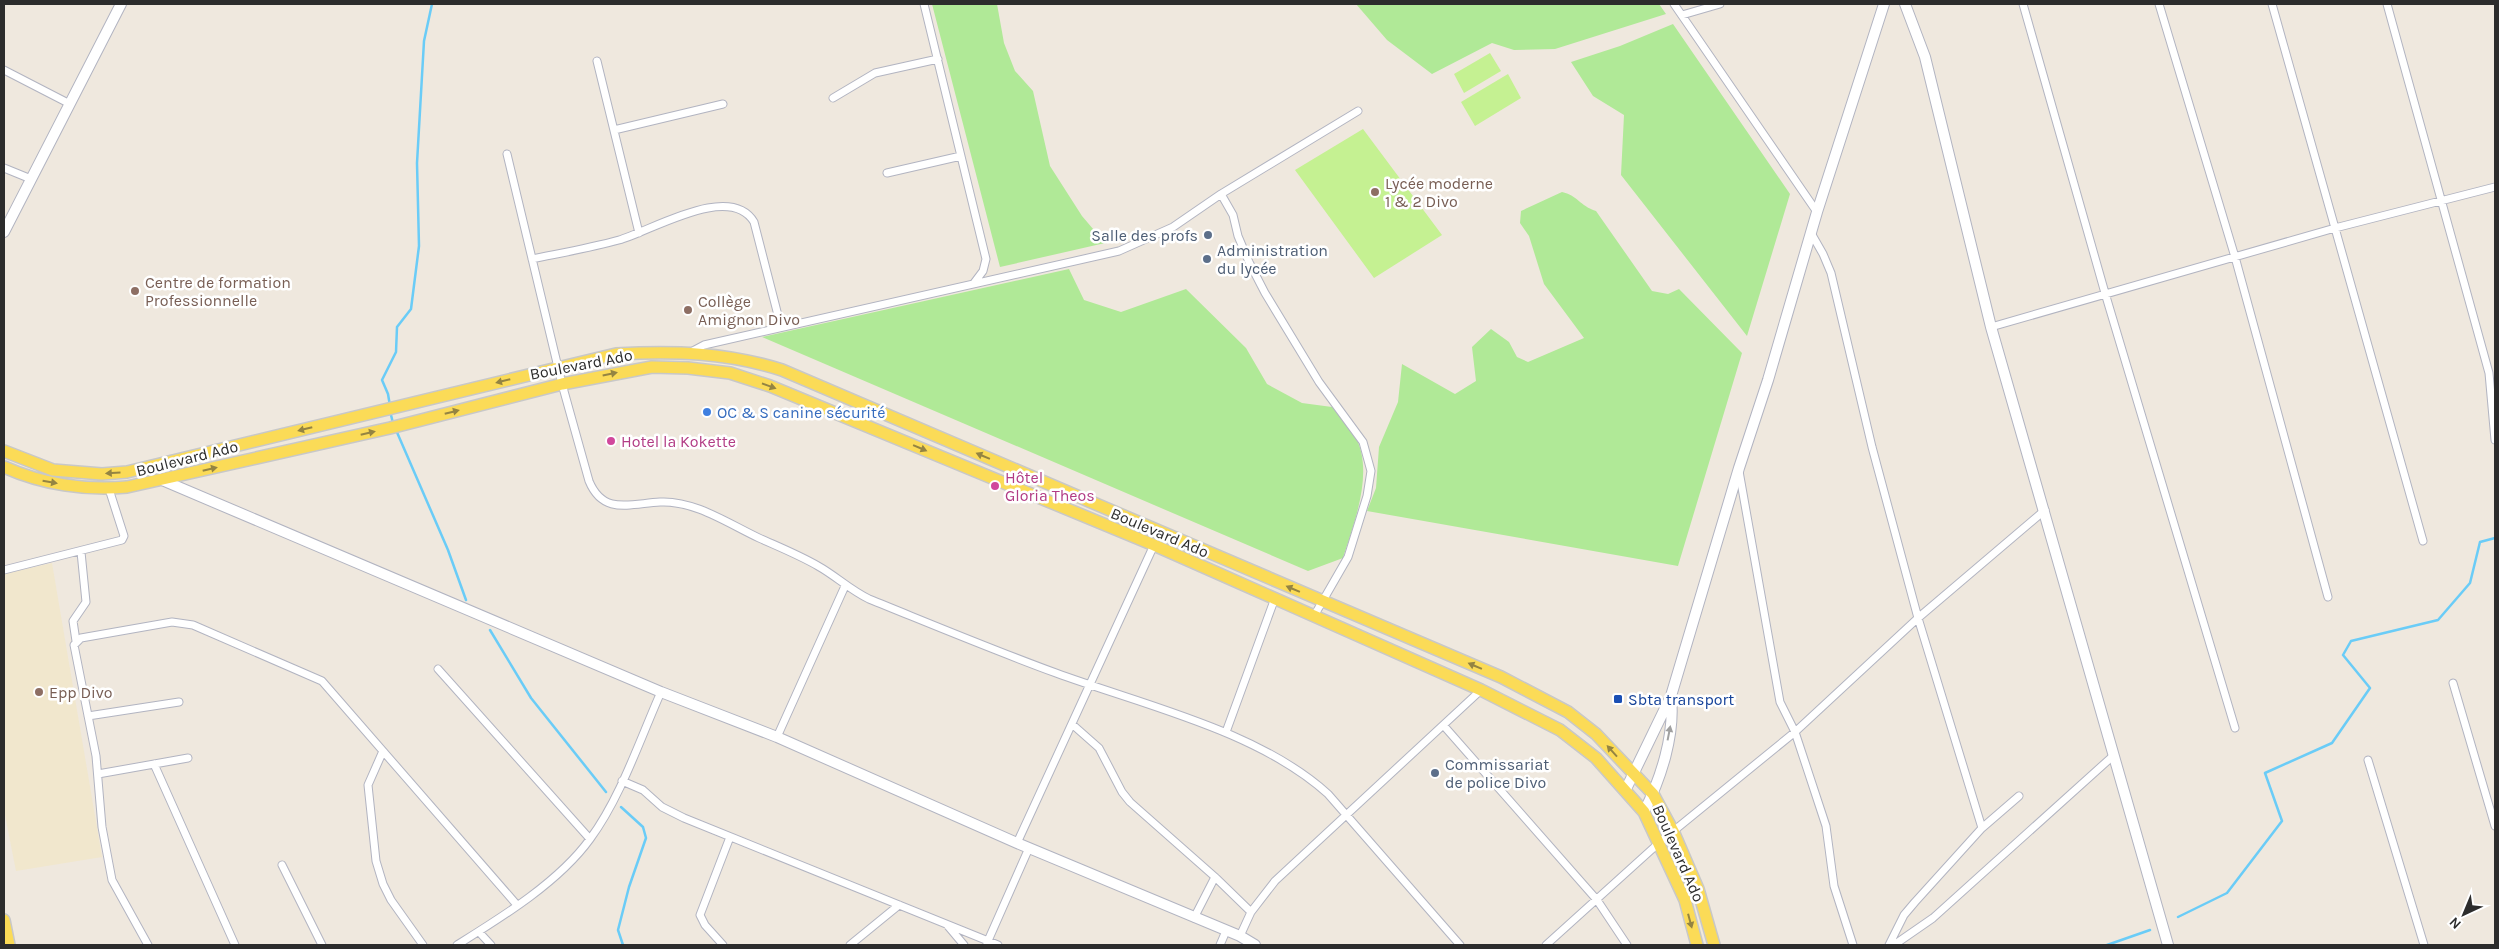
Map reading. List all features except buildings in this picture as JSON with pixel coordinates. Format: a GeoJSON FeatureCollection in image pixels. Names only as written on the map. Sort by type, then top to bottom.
{"type":"FeatureCollection","features":[{"type":"Feature","properties":{"kind":"main road","name":"Boulevard Ado"},"geometry":{"type":"LineString","coordinates":[[4,450],[53,470],[102,474],[127,472],[616,354],[667,351],[754,361],[782,370],[1322,601],[1537,694],[1568,712],[1596,734],[1653,794],[1674,831],[1698,889],[1714,945]]}},
{"type":"Feature","properties":{"kind":"main road","name":"Boulevard Ado"},"geometry":{"type":"LineString","coordinates":[[4,467],[37,480],[109,489],[162,480],[390,428],[562,384],[652,367],[688,368],[730,373],[770,386],[1154,545],[1481,690],[1569,736],[1596,758],[1626,789],[1644,812],[1660,842],[1684,900],[1697,945]]}},
{"type":"Feature","properties":{"kind":"main road"},"geometry":{"type":"LineString","coordinates":[[4,920],[9,945]]}},
{"type":"Feature","properties":{"kind":"street"},"geometry":{"type":"LineString","coordinates":[[4,232],[121,4]]}},
{"type":"Feature","properties":{"kind":"street"},"geometry":{"type":"LineString","coordinates":[[924,4],[986,259],[983,271],[974,283]]}},
{"type":"Feature","properties":{"kind":"street"},"geometry":{"type":"LineString","coordinates":[[1674,4],[1817,212]]}},
{"type":"Feature","properties":{"kind":"street"},"geometry":{"type":"LineString","coordinates":[[1682,15],[1720,4]]}},
{"type":"Feature","properties":{"kind":"street"},"geometry":{"type":"LineString","coordinates":[[1626,789],[1671,696],[1739,468],[1768,380],[1817,212],[1884,4]]}},
{"type":"Feature","properties":{"kind":"street"},"geometry":{"type":"LineString","coordinates":[[1905,4],[1925,56],[1991,327],[2045,509],[2168,945]]}},
{"type":"Feature","properties":{"kind":"street"},"geometry":{"type":"LineString","coordinates":[[2023,4],[2105,293],[2235,728]]}},
{"type":"Feature","properties":{"kind":"street"},"geometry":{"type":"LineString","coordinates":[[2159,4],[2234,257],[2328,597]]}},
{"type":"Feature","properties":{"kind":"street"},"geometry":{"type":"LineString","coordinates":[[2272,4],[2423,541]]}},
{"type":"Feature","properties":{"kind":"street"},"geometry":{"type":"LineString","coordinates":[[2388,4],[2489,373],[2495,440]]}},
{"type":"Feature","properties":{"kind":"street"},"geometry":{"type":"LineString","coordinates":[[833,98],[875,73],[938,59]]}},
{"type":"Feature","properties":{"kind":"street"},"geometry":{"type":"LineString","coordinates":[[597,61],[639,233]]}},
{"type":"Feature","properties":{"kind":"street"},"geometry":{"type":"LineString","coordinates":[[4,70],[70,104]]}},
{"type":"Feature","properties":{"kind":"street"},"geometry":{"type":"LineString","coordinates":[[614,130],[723,104]]}},
{"type":"Feature","properties":{"kind":"street"},"geometry":{"type":"LineString","coordinates":[[688,353],[704,345],[1119,251],[1174,227],[1221,194],[1358,111]]}},
{"type":"Feature","properties":{"kind":"street"},"geometry":{"type":"LineString","coordinates":[[507,154],[562,384],[588,481],[594,494],[602,501],[614,504],[664,501],[694,507],[817,565],[844,586],[869,599],[1056,673],[1226,732],[1304,774],[1328,794],[1460,945]]}},
{"type":"Feature","properties":{"kind":"street"},"geometry":{"type":"LineString","coordinates":[[887,173],[961,156]]}},
{"type":"Feature","properties":{"kind":"street"},"geometry":{"type":"LineString","coordinates":[[4,168],[31,179]]}},
{"type":"Feature","properties":{"kind":"street"},"geometry":{"type":"LineString","coordinates":[[1991,327],[2335,228],[2442,199],[2495,187]]}},
{"type":"Feature","properties":{"kind":"street"},"geometry":{"type":"LineString","coordinates":[[1221,194],[1233,214],[1238,236],[1261,285],[1319,382],[1363,442],[1371,471],[1367,496],[1348,557],[1314,616]]}},
{"type":"Feature","properties":{"kind":"street"},"geometry":{"type":"LineString","coordinates":[[532,259],[620,240],[701,210],[718,206],[733,208],[750,215],[754,222],[781,327]]}},
{"type":"Feature","properties":{"kind":"street"},"geometry":{"type":"LineString","coordinates":[[1811,233],[1831,273],[1872,448],[1918,618],[1982,828]]}},
{"type":"Feature","properties":{"kind":"street"},"geometry":{"type":"LineString","coordinates":[[1739,468],[1777,690],[1782,708],[1795,732],[1826,826],[1834,886],[1853,945]]}},
{"type":"Feature","properties":{"kind":"street"},"geometry":{"type":"LineString","coordinates":[[162,480],[661,692],[777,737],[1017,843],[1240,936],[1255,945]]}},
{"type":"Feature","properties":{"kind":"street"},"geometry":{"type":"LineString","coordinates":[[4,570],[81,552],[122,540],[124,536],[109,489]]}},
{"type":"Feature","properties":{"kind":"street"},"geometry":{"type":"LineString","coordinates":[[1546,945],[1660,842],[1795,732],[1918,618],[2045,509]]}},
{"type":"Feature","properties":{"kind":"street"},"geometry":{"type":"LineString","coordinates":[[1017,843],[1154,545]]}},
{"type":"Feature","properties":{"kind":"street"},"geometry":{"type":"LineString","coordinates":[[81,552],[86,602],[73,621],[76,641],[74,649],[98,774],[102,827],[112,880],[148,945]]}},
{"type":"Feature","properties":{"kind":"street"},"geometry":{"type":"LineString","coordinates":[[777,737],[844,586]]}},
{"type":"Feature","properties":{"kind":"street"},"geometry":{"type":"LineString","coordinates":[[1226,732],[1275,598]]}},
{"type":"Feature","properties":{"kind":"street"},"geometry":{"type":"LineString","coordinates":[[76,641],[172,622],[193,626],[322,681],[517,905]]}},
{"type":"Feature","properties":{"kind":"street"},"geometry":{"type":"LineString","coordinates":[[438,669],[590,839]]}},
{"type":"Feature","properties":{"kind":"street"},"geometry":{"type":"LineString","coordinates":[[2453,683],[2495,826]]}},
{"type":"Feature","properties":{"kind":"street"},"geometry":{"type":"LineString","coordinates":[[1240,936],[1251,912],[1275,882],[1481,690]]}},
{"type":"Feature","properties":{"kind":"street"},"geometry":{"type":"LineString","coordinates":[[457,945],[479,932],[553,877],[590,839],[622,781],[661,692]]}},
{"type":"Feature","properties":{"kind":"street"},"geometry":{"type":"LineString","coordinates":[[1644,812],[1653,794],[1670,728],[1673,713],[1671,696]]}},
{"type":"Feature","properties":{"kind":"street"},"geometry":{"type":"LineString","coordinates":[[88,716],[179,702]]}},
{"type":"Feature","properties":{"kind":"street"},"geometry":{"type":"LineString","coordinates":[[1073,724],[1099,748],[1122,792],[1130,802],[1215,876],[1251,912]]}},
{"type":"Feature","properties":{"kind":"street"},"geometry":{"type":"LineString","coordinates":[[1444,726],[1597,900],[1628,945]]}},
{"type":"Feature","properties":{"kind":"street"},"geometry":{"type":"LineString","coordinates":[[383,751],[368,785],[376,861],[383,884],[391,900],[423,945]]}},
{"type":"Feature","properties":{"kind":"street"},"geometry":{"type":"LineString","coordinates":[[1894,945],[1933,918],[2114,755]]}},
{"type":"Feature","properties":{"kind":"street"},"geometry":{"type":"LineString","coordinates":[[98,774],[188,758]]}},
{"type":"Feature","properties":{"kind":"street"},"geometry":{"type":"LineString","coordinates":[[2368,760],[2424,945]]}},
{"type":"Feature","properties":{"kind":"street"},"geometry":{"type":"LineString","coordinates":[[154,764],[235,945]]}},
{"type":"Feature","properties":{"kind":"street"},"geometry":{"type":"LineString","coordinates":[[622,781],[643,790],[669,812],[948,925],[987,943],[998,945]]}},
{"type":"Feature","properties":{"kind":"street"},"geometry":{"type":"LineString","coordinates":[[1889,945],[1904,915],[1982,828],[2019,796]]}},
{"type":"Feature","properties":{"kind":"street"},"geometry":{"type":"LineString","coordinates":[[723,945],[705,925],[700,915],[730,837]]}},
{"type":"Feature","properties":{"kind":"street"},"geometry":{"type":"LineString","coordinates":[[987,943],[1029,848]]}},
{"type":"Feature","properties":{"kind":"street"},"geometry":{"type":"LineString","coordinates":[[282,865],[322,945]]}},
{"type":"Feature","properties":{"kind":"street"},"geometry":{"type":"LineString","coordinates":[[1194,918],[1215,876]]}},
{"type":"Feature","properties":{"kind":"street"},"geometry":{"type":"LineString","coordinates":[[850,945],[899,905]]}},
{"type":"Feature","properties":{"kind":"street"},"geometry":{"type":"LineString","coordinates":[[948,925],[964,945]]}},
{"type":"Feature","properties":{"kind":"street"},"geometry":{"type":"LineString","coordinates":[[1220,945],[1226,931]]}},
{"type":"Feature","properties":{"kind":"street"},"geometry":{"type":"LineString","coordinates":[[479,932],[491,945]]}},
{"type":"Feature","properties":{"kind":"shaded area","name":"Epp Divo"},"geometry":{"type":"Polygon","coordinates":[[[52,563],[102,857],[16,871],[4,810],[4,574],[52,563]]]}},
{"type":"Feature","properties":{"kind":"green space"},"geometry":{"type":"Polygon","coordinates":[[[932,4],[997,4],[1004,43],[1015,71],[1033,91],[1050,166],[1082,216],[1105,243],[1000,267],[932,4]]]}},
{"type":"Feature","properties":{"kind":"green space"},"geometry":{"type":"Polygon","coordinates":[[[1356,4],[1659,4],[1666,14],[1555,49],[1514,50],[1492,43],[1432,74],[1387,40],[1356,4]]]}},
{"type":"Feature","properties":{"kind":"green space"},"geometry":{"type":"Polygon","coordinates":[[[1673,24],[1790,194],[1747,336],[1621,175],[1624,115],[1593,96],[1571,62],[1620,46],[1673,24]]]}},
{"type":"Feature","properties":{"kind":"green space"},"geometry":{"type":"Polygon","coordinates":[[[1490,53],[1501,71],[1464,93],[1454,74],[1490,53]]]}},
{"type":"Feature","properties":{"kind":"green space"},"geometry":{"type":"Polygon","coordinates":[[[1508,74],[1521,98],[1475,126],[1461,102],[1508,74]]]}},
{"type":"Feature","properties":{"kind":"green space"},"geometry":{"type":"Polygon","coordinates":[[[1363,129],[1442,235],[1374,278],[1295,170],[1363,129]]]}},
{"type":"Feature","properties":{"kind":"green space"},"geometry":{"type":"Polygon","coordinates":[[[1562,192],[1567,193],[1596,211],[1652,291],[1668,294],[1679,289],[1742,353],[1678,566],[1367,511],[1376,488],[1379,447],[1398,402],[1402,364],[1455,394],[1476,381],[1472,347],[1491,329],[1509,342],[1517,357],[1528,362],[1584,338],[1544,284],[1529,236],[1520,223],[1521,211],[1562,192]]]}},
{"type":"Feature","properties":{"kind":"green space"},"geometry":{"type":"Polygon","coordinates":[[[1069,269],[1084,300],[1121,312],[1186,289],[1246,348],[1267,384],[1302,403],[1332,407],[1356,438],[1361,452],[1363,467],[1363,482],[1357,514],[1343,558],[1308,571],[762,337],[1069,269]]]}},
{"type":"Feature","properties":{"kind":"waterway"},"geometry":{"type":"LineString","coordinates":[[390,406],[388,394],[382,380],[396,352],[397,327],[411,309],[419,246],[417,163],[424,41],[432,4]]}},
{"type":"Feature","properties":{"kind":"waterway"},"geometry":{"type":"LineString","coordinates":[[390,411],[393,423]]}},
{"type":"Feature","properties":{"kind":"waterway"},"geometry":{"type":"LineString","coordinates":[[396,430],[448,550],[466,600]]}},
{"type":"Feature","properties":{"kind":"waterway"},"geometry":{"type":"LineString","coordinates":[[2178,917],[2227,893],[2282,821],[2265,773],[2332,743],[2370,688],[2343,655],[2351,641],[2438,620],[2470,583],[2480,542],[2495,538]]}},
{"type":"Feature","properties":{"kind":"waterway"},"geometry":{"type":"LineString","coordinates":[[490,630],[531,698],[606,792]]}},
{"type":"Feature","properties":{"kind":"waterway"},"geometry":{"type":"LineString","coordinates":[[621,807],[643,827],[646,838],[629,887],[618,930],[623,945]]}},
{"type":"Feature","properties":{"kind":"waterway"},"geometry":{"type":"LineString","coordinates":[[2107,945],[2150,930]]}},
{"type":"Feature","properties":{"kind":"place","name":"Lycée moderne 1 & 2 Divo"},"geometry":{"type":"Point","coordinates":[1375,192]}},
{"type":"Feature","properties":{"kind":"place","name":"Salle des profs"},"geometry":{"type":"Point","coordinates":[1208,235]}},
{"type":"Feature","properties":{"kind":"place","name":"Administration du lycée"},"geometry":{"type":"Point","coordinates":[1207,259]}},
{"type":"Feature","properties":{"kind":"place","name":"Centre de formation Professionnelle"},"geometry":{"type":"Point","coordinates":[135,291]}},
{"type":"Feature","properties":{"kind":"place","name":"Collège Amignon Divo"},"geometry":{"type":"Point","coordinates":[688,310]}},
{"type":"Feature","properties":{"kind":"place","name":"OC & S canine sécurité"},"geometry":{"type":"Point","coordinates":[707,412]}},
{"type":"Feature","properties":{"kind":"place","name":"Hotel la Kokette"},"geometry":{"type":"Point","coordinates":[611,441]}},
{"type":"Feature","properties":{"kind":"place","name":"Hôtel Gloria Theos"},"geometry":{"type":"Point","coordinates":[995,486]}},
{"type":"Feature","properties":{"kind":"place","name":"Epp Divo"},"geometry":{"type":"Point","coordinates":[39,692]}},
{"type":"Feature","properties":{"kind":"place","name":"Sbta transport"},"geometry":{"type":"Point","coordinates":[1618,699]}},
{"type":"Feature","properties":{"kind":"place","name":"Commissariat de police Divo"},"geometry":{"type":"Point","coordinates":[1435,773]}}]}
